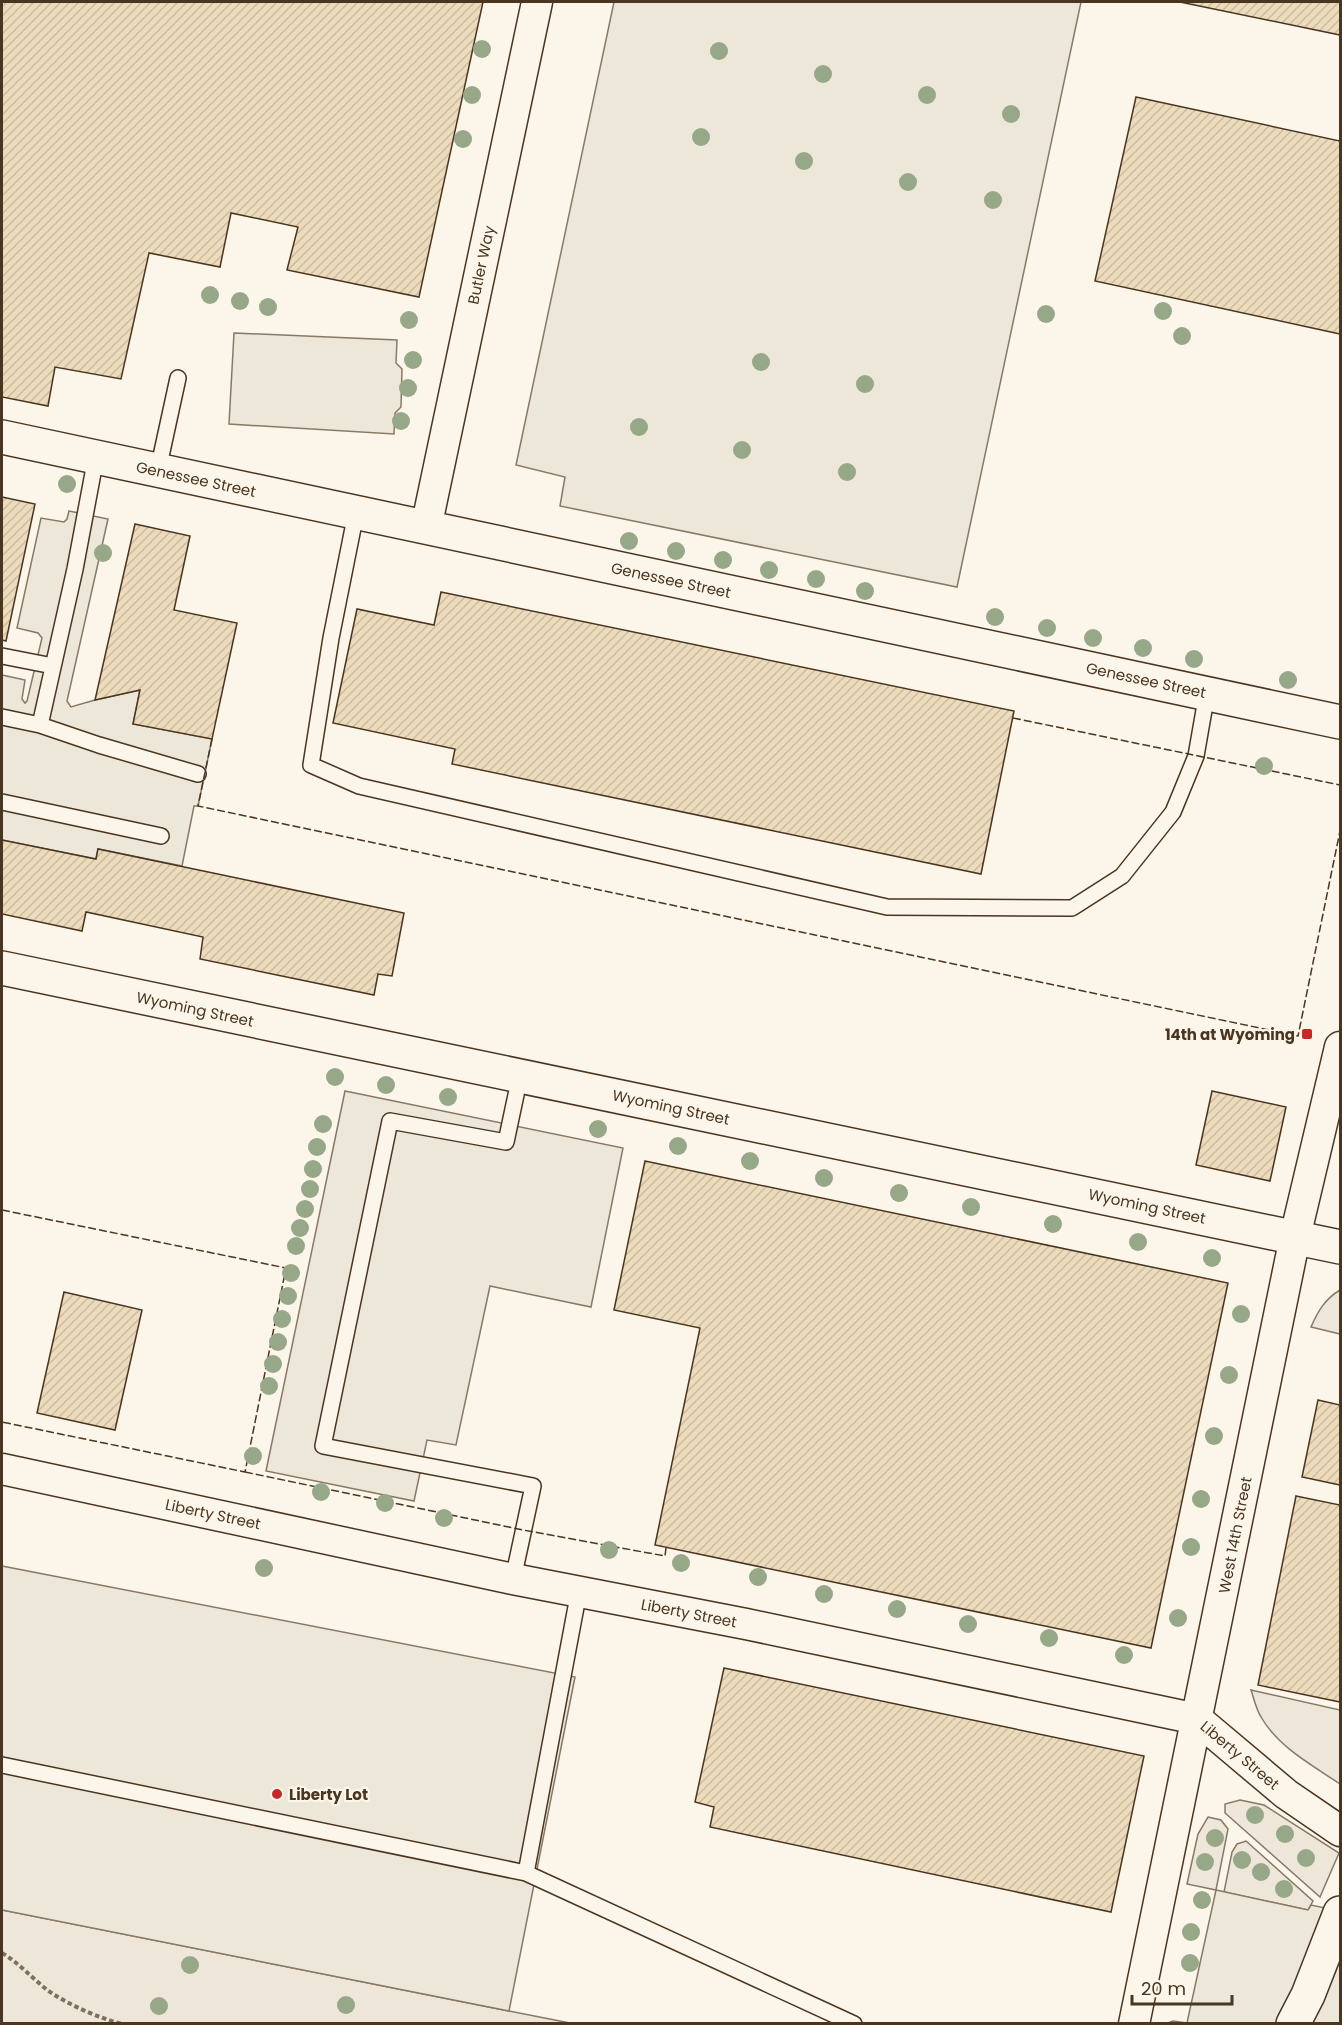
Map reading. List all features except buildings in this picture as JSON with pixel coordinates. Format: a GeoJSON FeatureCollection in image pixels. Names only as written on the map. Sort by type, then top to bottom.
{"type":"FeatureCollection","features":[{"type":"Feature","properties":{"kind":"main road","name":"Genessee Street"},"geometry":{"type":"LineString","coordinates":[[2,437],[1341,722]]}},
{"type":"Feature","properties":{"kind":"main road","name":"Wyoming Street"},"geometry":{"type":"LineString","coordinates":[[2,968],[1341,1247]]}},
{"type":"Feature","properties":{"kind":"main road"},"geometry":{"type":"LineString","coordinates":[[1293,2024],[1308,1995],[1341,1913]]}},
{"type":"Feature","properties":{"kind":"street","name":"Butler Way"},"geometry":{"type":"LineString","coordinates":[[426,528],[537,2]]}},
{"type":"Feature","properties":{"kind":"street","name":"West 14th Street"},"geometry":{"type":"LineString","coordinates":[[1134,2024],[1295,1237],[1332,1122],[1341,1047]]}},
{"type":"Feature","properties":{"kind":"street","name":"Liberty Street"},"geometry":{"type":"LineString","coordinates":[[2,1469],[513,1579],[746,1624],[1197,1719],[1286,1794],[1341,1832]]}},
{"type":"Feature","properties":{"kind":"lane"},"geometry":{"type":"LineString","coordinates":[[158,470],[178,378]]}},
{"type":"Feature","properties":{"kind":"lane"},"geometry":{"type":"LineString","coordinates":[[40,725],[75,568],[96,457]]}},
{"type":"Feature","properties":{"kind":"lane"},"geometry":{"type":"LineString","coordinates":[[356,513],[331,638],[311,765],[359,786],[886,907],[1072,908],[1122,876],[1173,812],[1196,756],[1207,693]]}},
{"type":"Feature","properties":{"kind":"lane"},"geometry":{"type":"LineString","coordinates":[[2,656],[53,666]]}},
{"type":"Feature","properties":{"kind":"lane"},"geometry":{"type":"LineString","coordinates":[[2,717],[40,725],[99,746],[198,774]]}},
{"type":"Feature","properties":{"kind":"lane"},"geometry":{"type":"LineString","coordinates":[[2,802],[161,836]]}},
{"type":"Feature","properties":{"kind":"lane"},"geometry":{"type":"LineString","coordinates":[[513,1579],[533,1486],[323,1446],[390,1120],[506,1142],[520,1076]]}},
{"type":"Feature","properties":{"kind":"lane"},"geometry":{"type":"LineString","coordinates":[[526,1873],[579,1591]]}},
{"type":"Feature","properties":{"kind":"lane"},"geometry":{"type":"LineString","coordinates":[[2,1765],[526,1873],[854,2024]]}},
{"type":"Feature","properties":{"kind":"path"},"geometry":{"type":"LineString","coordinates":[[2,1953],[53,1994],[104,2019],[122,2024]]}},
{"type":"Feature","properties":{"kind":"shaded area"},"geometry":{"type":"Polygon","coordinates":[[[614,2],[1081,2],[957,587],[560,506],[565,477],[516,465],[614,2]]]}},
{"type":"Feature","properties":{"kind":"shaded area"},"geometry":{"type":"Polygon","coordinates":[[[234,333],[397,340],[396,363],[402,369],[401,407],[395,413],[394,434],[229,424],[234,333]]]}},
{"type":"Feature","properties":{"kind":"shaded area"},"geometry":{"type":"Polygon","coordinates":[[[69,511],[108,519],[67,701],[71,707],[140,690],[133,724],[212,739],[198,806],[194,806],[182,866],[98,849],[96,859],[2,840],[2,675],[25,680],[22,699],[25,703],[42,638],[38,633],[17,628],[41,518],[64,522],[69,511]]]}},
{"type":"Feature","properties":{"kind":"shaded area"},"geometry":{"type":"Polygon","coordinates":[[[345,1091],[623,1148],[591,1307],[490,1286],[456,1445],[427,1440],[414,1501],[266,1471],[345,1091]]]}},
{"type":"Feature","properties":{"kind":"shaded area"},"geometry":{"type":"Polygon","coordinates":[[[1340,1290],[1340,1334],[1311,1327],[1322,1306],[1340,1290]]]}},
{"type":"Feature","properties":{"kind":"shaded area","name":"Liberty Lot"},"geometry":{"type":"Polygon","coordinates":[[[2,1566],[575,1677],[509,2011],[2,1910],[2,1566]]]}},
{"type":"Feature","properties":{"kind":"shaded area"},"geometry":{"type":"Polygon","coordinates":[[[1251,1690],[1340,1710],[1340,1784],[1296,1755],[1268,1728],[1259,1714],[1251,1690]]]}},
{"type":"Feature","properties":{"kind":"shaded area"},"geometry":{"type":"Polygon","coordinates":[[[1240,1800],[1264,1805],[1339,1853],[1320,1897],[1225,1813],[1225,1804],[1240,1800]]]}},
{"type":"Feature","properties":{"kind":"shaded area"},"geometry":{"type":"Polygon","coordinates":[[[1208,1817],[1221,1820],[1228,1829],[1216,1890],[1187,1884],[1198,1834],[1208,1817]]]}},
{"type":"Feature","properties":{"kind":"shaded area"},"geometry":{"type":"Polygon","coordinates":[[[1246,1841],[1313,1901],[1308,1910],[1224,1892],[1232,1852],[1237,1844],[1246,1841]]]}},
{"type":"Feature","properties":{"kind":"shaded area"},"geometry":{"type":"Polygon","coordinates":[[[1216,1890],[1308,1910],[1311,1905],[1340,1911],[1340,2023],[1165,2024],[1173,2021],[1187,2023],[1216,1890]]]}},
{"type":"Feature","properties":{"kind":"shaded area"},"geometry":{"type":"Polygon","coordinates":[[[2,1910],[509,2011],[570,2023],[2,2023],[2,1910]]]}},
{"type":"Feature","properties":{"kind":"fence"},"geometry":{"type":"LineString","coordinates":[[1013,718],[1340,785]]}},
{"type":"Feature","properties":{"kind":"fence"},"geometry":{"type":"LineString","coordinates":[[212,739],[198,806],[1298,1036],[1340,831]]}},
{"type":"Feature","properties":{"kind":"fence"},"geometry":{"type":"LineString","coordinates":[[2,1210],[286,1268],[245,1472],[2,1422]]}},
{"type":"Feature","properties":{"kind":"fence"},"geometry":{"type":"LineString","coordinates":[[245,1472],[523,1530],[665,1556],[666,1548]]}},
{"type":"Feature","properties":{"kind":"place","name":"14th at Wyoming"},"geometry":{"type":"Point","coordinates":[1307,1034]}},
{"type":"Feature","properties":{"kind":"place","name":"Liberty Lot"},"geometry":{"type":"Point","coordinates":[277,1794]}}]}
